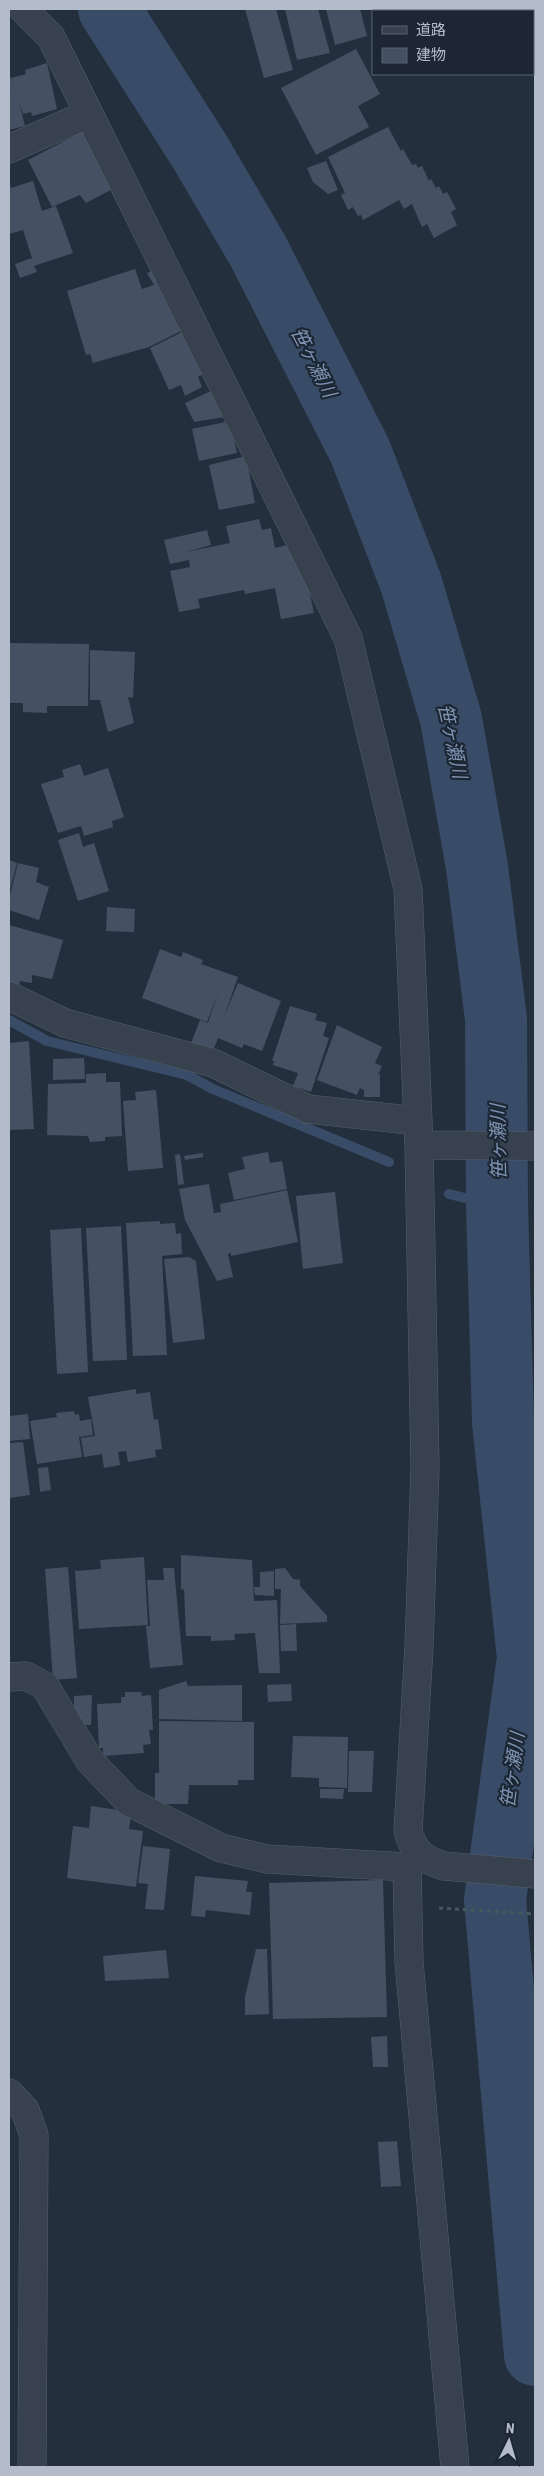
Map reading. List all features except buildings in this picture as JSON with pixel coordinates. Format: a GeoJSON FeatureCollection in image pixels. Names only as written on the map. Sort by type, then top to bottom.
{"type":"FeatureCollection","features":[{"type":"Feature","properties":{"kind":"street"},"geometry":{"type":"LineString","coordinates":[[23,9],[51,37],[348,638],[408,889],[418,1133],[425,1468],[419,1647],[408,1831],[420,1862],[409,1962],[455,2467]]}},
{"type":"Feature","properties":{"kind":"street"},"geometry":{"type":"LineString","coordinates":[[9,149],[88,114]]}},
{"type":"Feature","properties":{"kind":"street"},"geometry":{"type":"LineString","coordinates":[[9,996],[65,1023],[213,1063],[308,1109],[418,1133],[535,1146]]}},
{"type":"Feature","properties":{"kind":"street"},"geometry":{"type":"LineString","coordinates":[[9,1677],[26,1676],[45,1686],[90,1762],[129,1802],[222,1848],[267,1859],[420,1862],[535,1874]]}},
{"type":"Feature","properties":{"kind":"street"},"geometry":{"type":"LineString","coordinates":[[9,2093],[25,2110],[34,2135],[32,2467]]}},
{"type":"Feature","properties":{"kind":"path"},"geometry":{"type":"LineString","coordinates":[[430,1907],[535,1914]]}},
{"type":"Feature","properties":{"kind":"waterway","name":"笹ヶ瀬川"},"geometry":{"type":"LineString","coordinates":[[109,9],[200,152],[258,251],[360,451],[411,583],[451,719],[477,867],[496,1019],[497,1206],[503,1422],[528,1658],[495,1900],[535,2355]]}},
{"type":"Feature","properties":{"kind":"waterway"},"geometry":{"type":"LineString","coordinates":[[9,1020],[47,1041],[187,1075],[213,1089],[389,1162]]}},
{"type":"Feature","properties":{"kind":"waterway"},"geometry":{"type":"LineString","coordinates":[[449,1194],[497,1206]]}}]}
